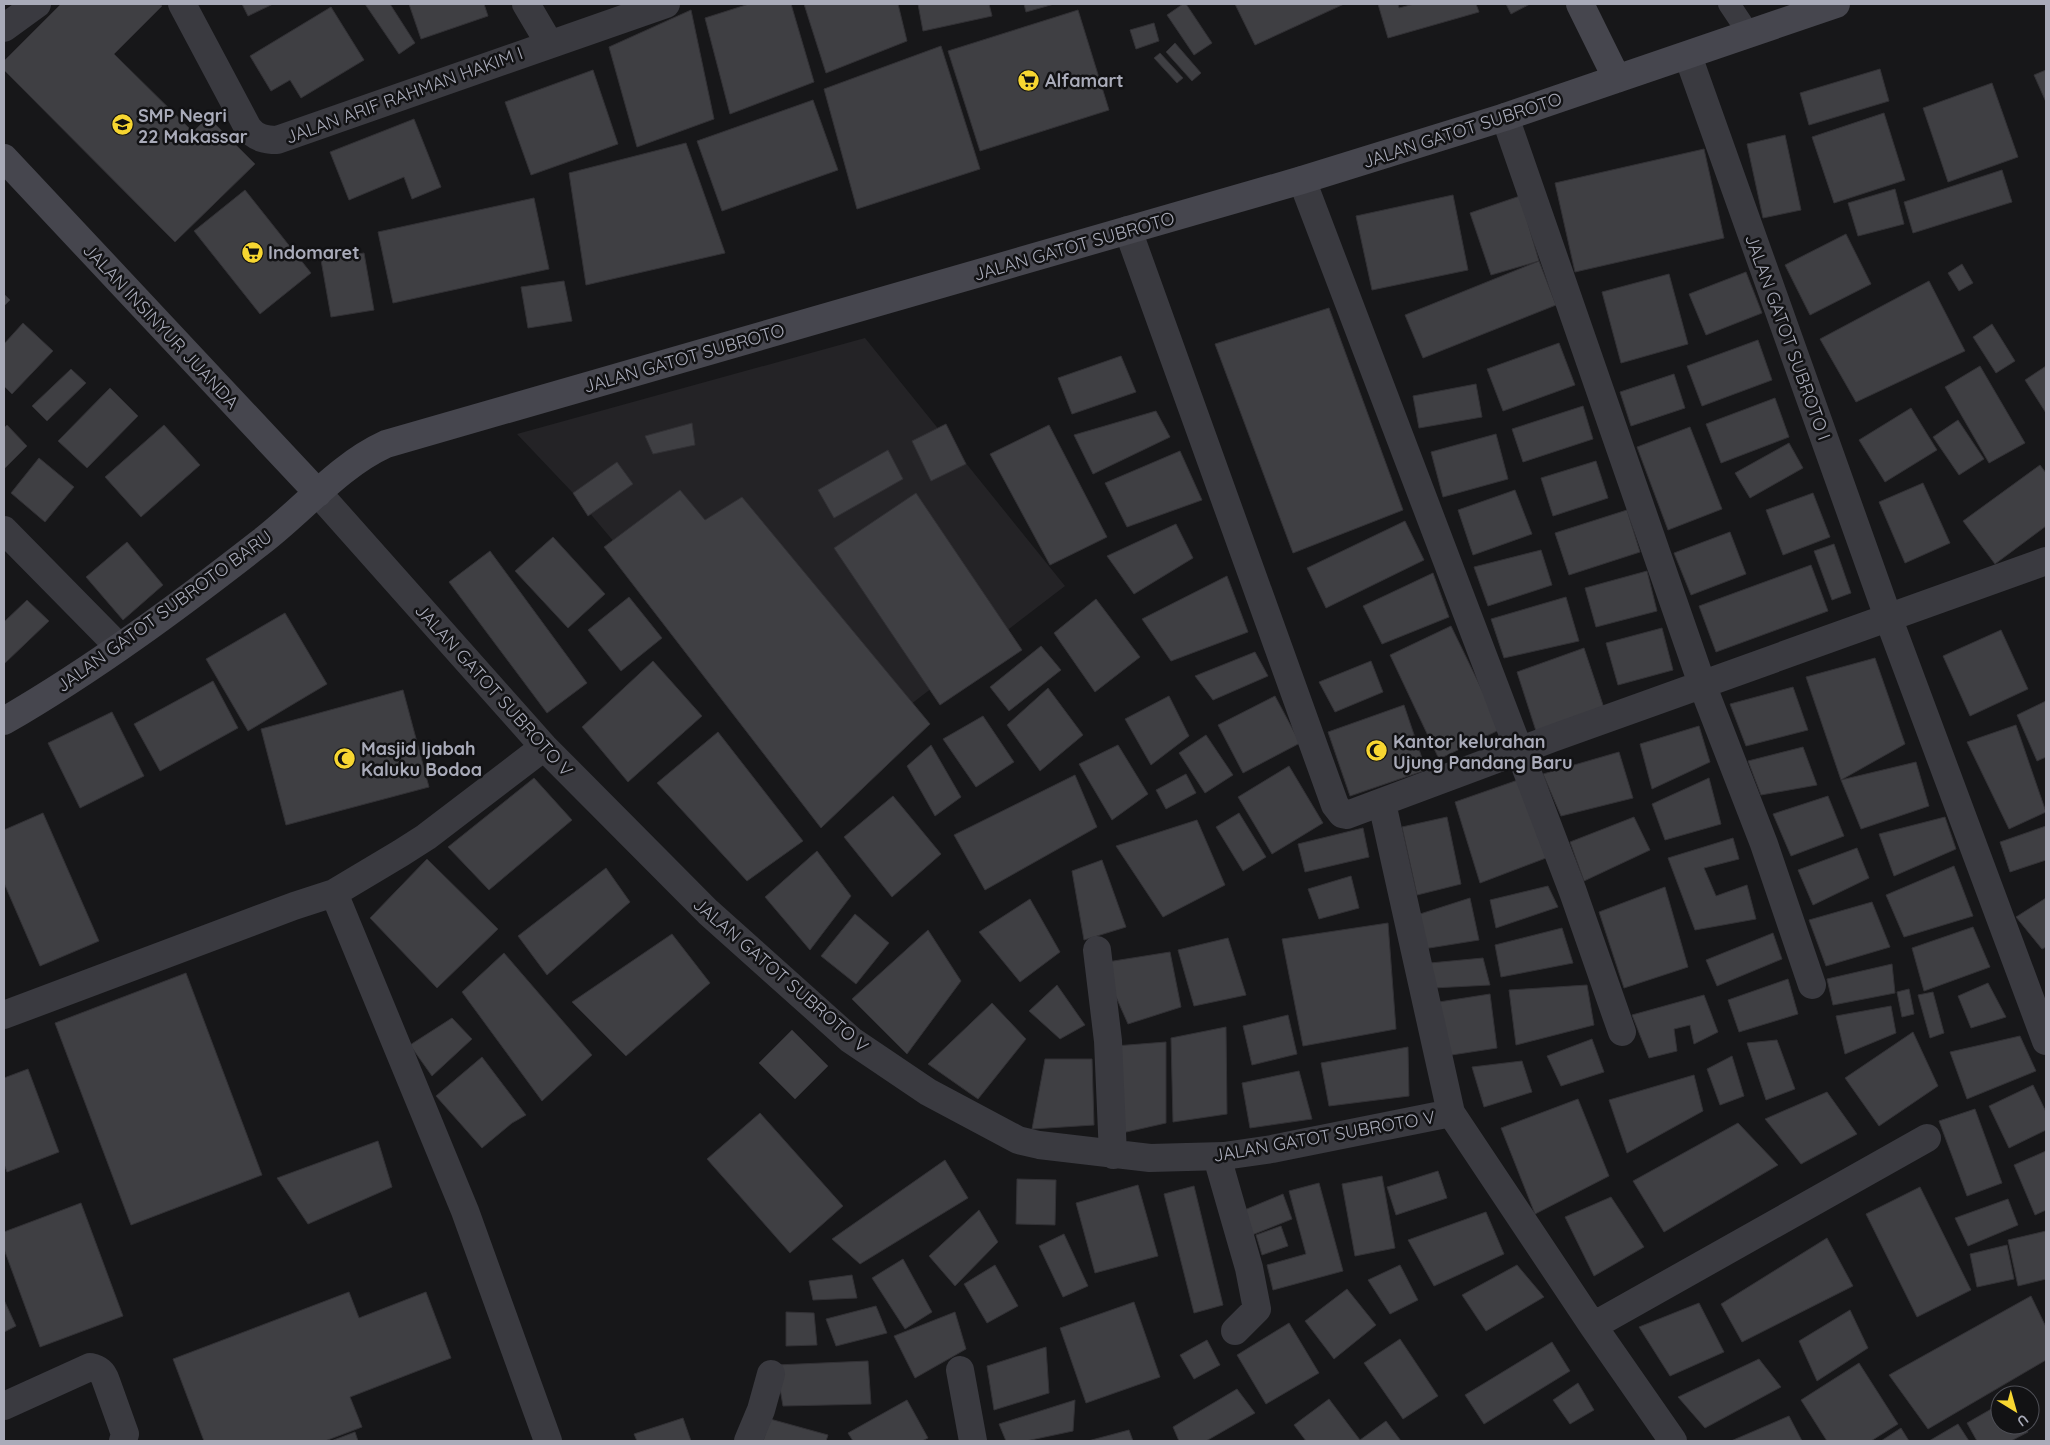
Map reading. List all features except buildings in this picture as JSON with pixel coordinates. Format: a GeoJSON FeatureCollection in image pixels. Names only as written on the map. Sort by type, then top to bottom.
{"type":"FeatureCollection","features":[{"type":"Feature","properties":{"kind":"street"},"geometry":{"type":"LineString","coordinates":[[4,28],[37,4]]}},
{"type":"Feature","properties":{"kind":"street","name":"JALAN ARIF RAHMAN HAKIM I"},"geometry":{"type":"LineString","coordinates":[[182,4],[248,128],[256,136],[264,140],[286,138],[666,4]]}},
{"type":"Feature","properties":{"kind":"street"},"geometry":{"type":"LineString","coordinates":[[526,4],[549,44]]}},
{"type":"Feature","properties":{"kind":"street"},"geometry":{"type":"LineString","coordinates":[[1580,4],[1617,79]]}},
{"type":"Feature","properties":{"kind":"street","name":"JALAN GATOT SUBROTO"},"geometry":{"type":"LineString","coordinates":[[318,493],[367,452],[386,444],[1302,180],[1505,117],[1836,4]]}},
{"type":"Feature","properties":{"kind":"street","name":"JALAN GATOT SUBROTO I"},"geometry":{"type":"LineString","coordinates":[[1688,56],[1888,617],[2046,1041]]}},
{"type":"Feature","properties":{"kind":"street"},"geometry":{"type":"LineString","coordinates":[[1505,117],[1702,684],[1764,844],[1812,985]]}},
{"type":"Feature","properties":{"kind":"street","name":"JALAN INSINYUR JUANDA"},"geometry":{"type":"LineString","coordinates":[[4,158],[318,493]]}},
{"type":"Feature","properties":{"kind":"street"},"geometry":{"type":"LineString","coordinates":[[1302,180],[1573,892],[1622,1032]]}},
{"type":"Feature","properties":{"kind":"street"},"geometry":{"type":"LineString","coordinates":[[1128,230],[1336,807],[1342,814],[1347,815],[1382,803],[1518,751],[2046,561]]}},
{"type":"Feature","properties":{"kind":"street","name":"JALAN GATOT SUBROTO BARU"},"geometry":{"type":"LineString","coordinates":[[4,721],[119,647],[263,541],[318,493]]}},
{"type":"Feature","properties":{"kind":"street","name":"JALAN GATOT SUBROTO V"},"geometry":{"type":"LineString","coordinates":[[318,493],[544,747],[708,912],[851,1040],[928,1092],[1018,1140],[1039,1145],[1113,1155],[1161,1159],[1217,1157],[1272,1149],[1451,1114]]}},
{"type":"Feature","properties":{"kind":"street"},"geometry":{"type":"LineString","coordinates":[[4,530],[119,647]]}},
{"type":"Feature","properties":{"kind":"street"},"geometry":{"type":"LineString","coordinates":[[4,1015],[284,909],[334,893],[426,837],[544,747]]}},
{"type":"Feature","properties":{"kind":"street"},"geometry":{"type":"LineString","coordinates":[[1382,803],[1451,1114],[1593,1326],[1673,1441]]}},
{"type":"Feature","properties":{"kind":"street"},"geometry":{"type":"LineString","coordinates":[[334,893],[465,1211],[548,1441]]}},
{"type":"Feature","properties":{"kind":"street"},"geometry":{"type":"LineString","coordinates":[[1098,950],[1108,1041],[1113,1155]]}},
{"type":"Feature","properties":{"kind":"street"},"geometry":{"type":"LineString","coordinates":[[1593,1326],[1927,1138]]}},
{"type":"Feature","properties":{"kind":"street"},"geometry":{"type":"LineString","coordinates":[[1217,1157],[1249,1268],[1257,1309],[1235,1331]]}},
{"type":"Feature","properties":{"kind":"street"},"geometry":{"type":"LineString","coordinates":[[4,1406],[90,1367],[96,1368],[103,1373],[112,1397],[125,1434],[122,1441]]}},
{"type":"Feature","properties":{"kind":"street"},"geometry":{"type":"LineString","coordinates":[[960,1370],[973,1441]]}},
{"type":"Feature","properties":{"kind":"street"},"geometry":{"type":"LineString","coordinates":[[748,1441],[761,1410],[771,1374]]}},
{"type":"Feature","properties":{"kind":"lane"},"geometry":{"type":"LineString","coordinates":[[1729,4],[1749,34]]}},
{"type":"Feature","properties":{"kind":"shaded area"},"geometry":{"type":"Polygon","coordinates":[[[865,338],[1065,586],[859,744],[828,796],[572,492],[517,434],[865,338]]]}},
{"type":"Feature","properties":{"kind":"place","name":"Alfamart"},"geometry":{"type":"Point","coordinates":[1029,80]}},
{"type":"Feature","properties":{"kind":"place","name":"SMP Negri 22 Makassar"},"geometry":{"type":"Point","coordinates":[122,125]}},
{"type":"Feature","properties":{"kind":"place","name":"Indomaret"},"geometry":{"type":"Point","coordinates":[252,252]}},
{"type":"Feature","properties":{"kind":"place","name":"Kantor kelurahan Ujung Pandang Baru"},"geometry":{"type":"Point","coordinates":[1377,751]}},
{"type":"Feature","properties":{"kind":"place","name":"Masjid Ijabah Kaluku Bodoa"},"geometry":{"type":"Point","coordinates":[345,758]}}]}
